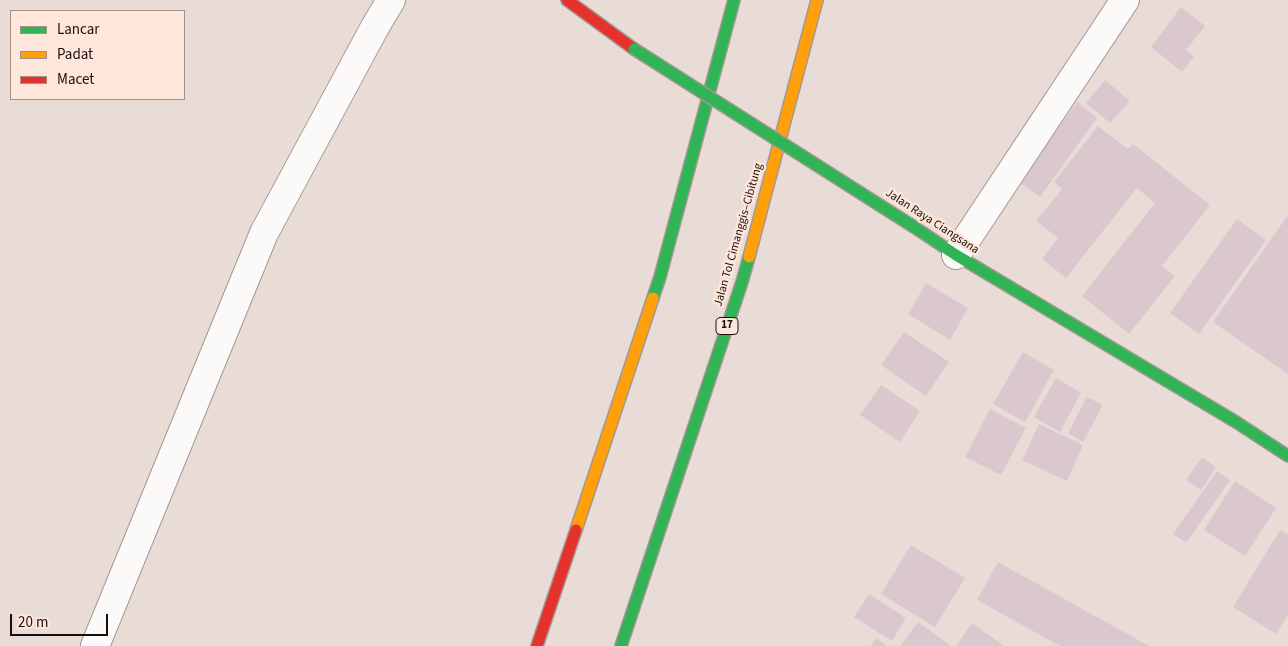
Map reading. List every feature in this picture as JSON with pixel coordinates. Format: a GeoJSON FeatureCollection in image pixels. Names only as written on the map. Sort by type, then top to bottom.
{"type":"FeatureCollection","features":[{"type":"Feature","properties":{"kind":"main road","name":"Jalan Raya Ciangsana"},"geometry":{"type":"LineString","coordinates":[[567,0],[634,49],[956,255],[1236,422],[1288,456]]}},
{"type":"Feature","properties":{"kind":"main road"},"geometry":{"type":"LineString","coordinates":[[537,646],[660,277],[734,0]]}},
{"type":"Feature","properties":{"kind":"main road","name":"Jalan Tol Cimanggis–Cibitung"},"geometry":{"type":"LineString","coordinates":[[621,646],[742,282],[817,0]]}},
{"type":"Feature","properties":{"kind":"street"},"geometry":{"type":"LineString","coordinates":[[95,646],[264,233],[391,0]]}},
{"type":"Feature","properties":{"kind":"street"},"geometry":{"type":"LineString","coordinates":[[956,255],[1125,0]]}},
{"type":"Feature","properties":{"kind":"building"},"geometry":{"type":"Polygon","coordinates":[[[1181,7],[1205,26],[1186,50],[1194,56],[1182,72],[1151,47],[1181,7]]]}},
{"type":"Feature","properties":{"kind":"building"},"geometry":{"type":"Polygon","coordinates":[[[1105,80],[1130,101],[1110,123],[1086,103],[1105,80]]]}},
{"type":"Feature","properties":{"kind":"building"},"geometry":{"type":"Polygon","coordinates":[[[1077,102],[1097,118],[1040,197],[1019,182],[1077,102]]]}},
{"type":"Feature","properties":{"kind":"building"},"geometry":{"type":"Polygon","coordinates":[[[1098,126],[1128,149],[1133,144],[1210,205],[1162,266],[1175,276],[1129,334],[1082,296],[1155,203],[1137,188],[1066,278],[1042,259],[1058,238],[1036,221],[1062,189],[1054,182],[1098,126]]]}},
{"type":"Feature","properties":{"kind":"building"},"geometry":{"type":"Polygon","coordinates":[[[1288,215],[1288,374],[1213,322],[1288,215]]]}},
{"type":"Feature","properties":{"kind":"building"},"geometry":{"type":"Polygon","coordinates":[[[1237,219],[1266,240],[1199,334],[1170,313],[1237,219]]]}},
{"type":"Feature","properties":{"kind":"building"},"geometry":{"type":"Polygon","coordinates":[[[926,283],[968,308],[950,340],[908,314],[926,283]]]}},
{"type":"Feature","properties":{"kind":"building"},"geometry":{"type":"Polygon","coordinates":[[[904,332],[949,362],[926,396],[881,365],[904,332]]]}},
{"type":"Feature","properties":{"kind":"building"},"geometry":{"type":"Polygon","coordinates":[[[1023,352],[1054,370],[1025,422],[993,404],[1023,352]]]}},
{"type":"Feature","properties":{"kind":"building"},"geometry":{"type":"Polygon","coordinates":[[[1056,378],[1081,393],[1060,432],[1034,417],[1056,378]]]}},
{"type":"Feature","properties":{"kind":"building"},"geometry":{"type":"Polygon","coordinates":[[[881,385],[920,411],[900,442],[860,415],[881,385]]]}},
{"type":"Feature","properties":{"kind":"building"},"geometry":{"type":"Polygon","coordinates":[[[1087,397],[1103,405],[1083,442],[1068,433],[1087,397]]]}},
{"type":"Feature","properties":{"kind":"building"},"geometry":{"type":"Polygon","coordinates":[[[990,409],[1026,428],[1001,475],[965,457],[990,409]]]}},
{"type":"Feature","properties":{"kind":"building"},"geometry":{"type":"Polygon","coordinates":[[[1039,424],[1083,445],[1067,481],[1022,460],[1039,424]]]}},
{"type":"Feature","properties":{"kind":"building"},"geometry":{"type":"Polygon","coordinates":[[[1202,457],[1216,467],[1201,490],[1186,480],[1202,457]]]}},
{"type":"Feature","properties":{"kind":"building"},"geometry":{"type":"Polygon","coordinates":[[[1217,471],[1230,480],[1186,543],[1173,534],[1217,471]]]}},
{"type":"Feature","properties":{"kind":"building"},"geometry":{"type":"Polygon","coordinates":[[[1235,481],[1276,508],[1245,556],[1204,530],[1235,481]]]}},
{"type":"Feature","properties":{"kind":"building"},"geometry":{"type":"Polygon","coordinates":[[[1280,530],[1288,535],[1288,615],[1276,634],[1233,607],[1280,530]]]}},
{"type":"Feature","properties":{"kind":"building"},"geometry":{"type":"Polygon","coordinates":[[[911,545],[965,578],[935,627],[881,594],[911,545]]]}},
{"type":"Feature","properties":{"kind":"building"},"geometry":{"type":"Polygon","coordinates":[[[998,562],[1149,646],[1060,646],[977,600],[998,562]]]}},
{"type":"Feature","properties":{"kind":"building"},"geometry":{"type":"Polygon","coordinates":[[[869,594],[906,618],[892,641],[854,617],[869,594]]]}},
{"type":"Feature","properties":{"kind":"building"},"geometry":{"type":"Polygon","coordinates":[[[918,622],[951,646],[901,645],[918,622]]]}},
{"type":"Feature","properties":{"kind":"building"},"geometry":{"type":"Polygon","coordinates":[[[972,623],[1004,646],[956,646],[972,623]]]}},
{"type":"Feature","properties":{"kind":"building"},"geometry":{"type":"Polygon","coordinates":[[[876,638],[887,646],[871,646],[876,638]]]}},
{"type":"Feature","properties":{"kind":"traffic: fast"},"geometry":{"type":"LineString","coordinates":[[653,298],[734,0]]}},
{"type":"Feature","properties":{"kind":"traffic: fast"},"geometry":{"type":"LineString","coordinates":[[634,49],[914,227]]}},
{"type":"Feature","properties":{"kind":"traffic: fast"},"geometry":{"type":"LineString","coordinates":[[914,227],[956,255],[1236,422],[1288,456]]}},
{"type":"Feature","properties":{"kind":"traffic: fast"},"geometry":{"type":"LineString","coordinates":[[621,646],[749,257]]}},
{"type":"Feature","properties":{"kind":"traffic: slow"},"geometry":{"type":"LineString","coordinates":[[749,257],[817,0]]}},
{"type":"Feature","properties":{"kind":"traffic: slow"},"geometry":{"type":"LineString","coordinates":[[576,530],[653,298]]}},
{"type":"Feature","properties":{"kind":"traffic: jam"},"geometry":{"type":"LineString","coordinates":[[567,0],[634,49]]}},
{"type":"Feature","properties":{"kind":"traffic: jam"},"geometry":{"type":"LineString","coordinates":[[537,646],[576,530]]}}]}
